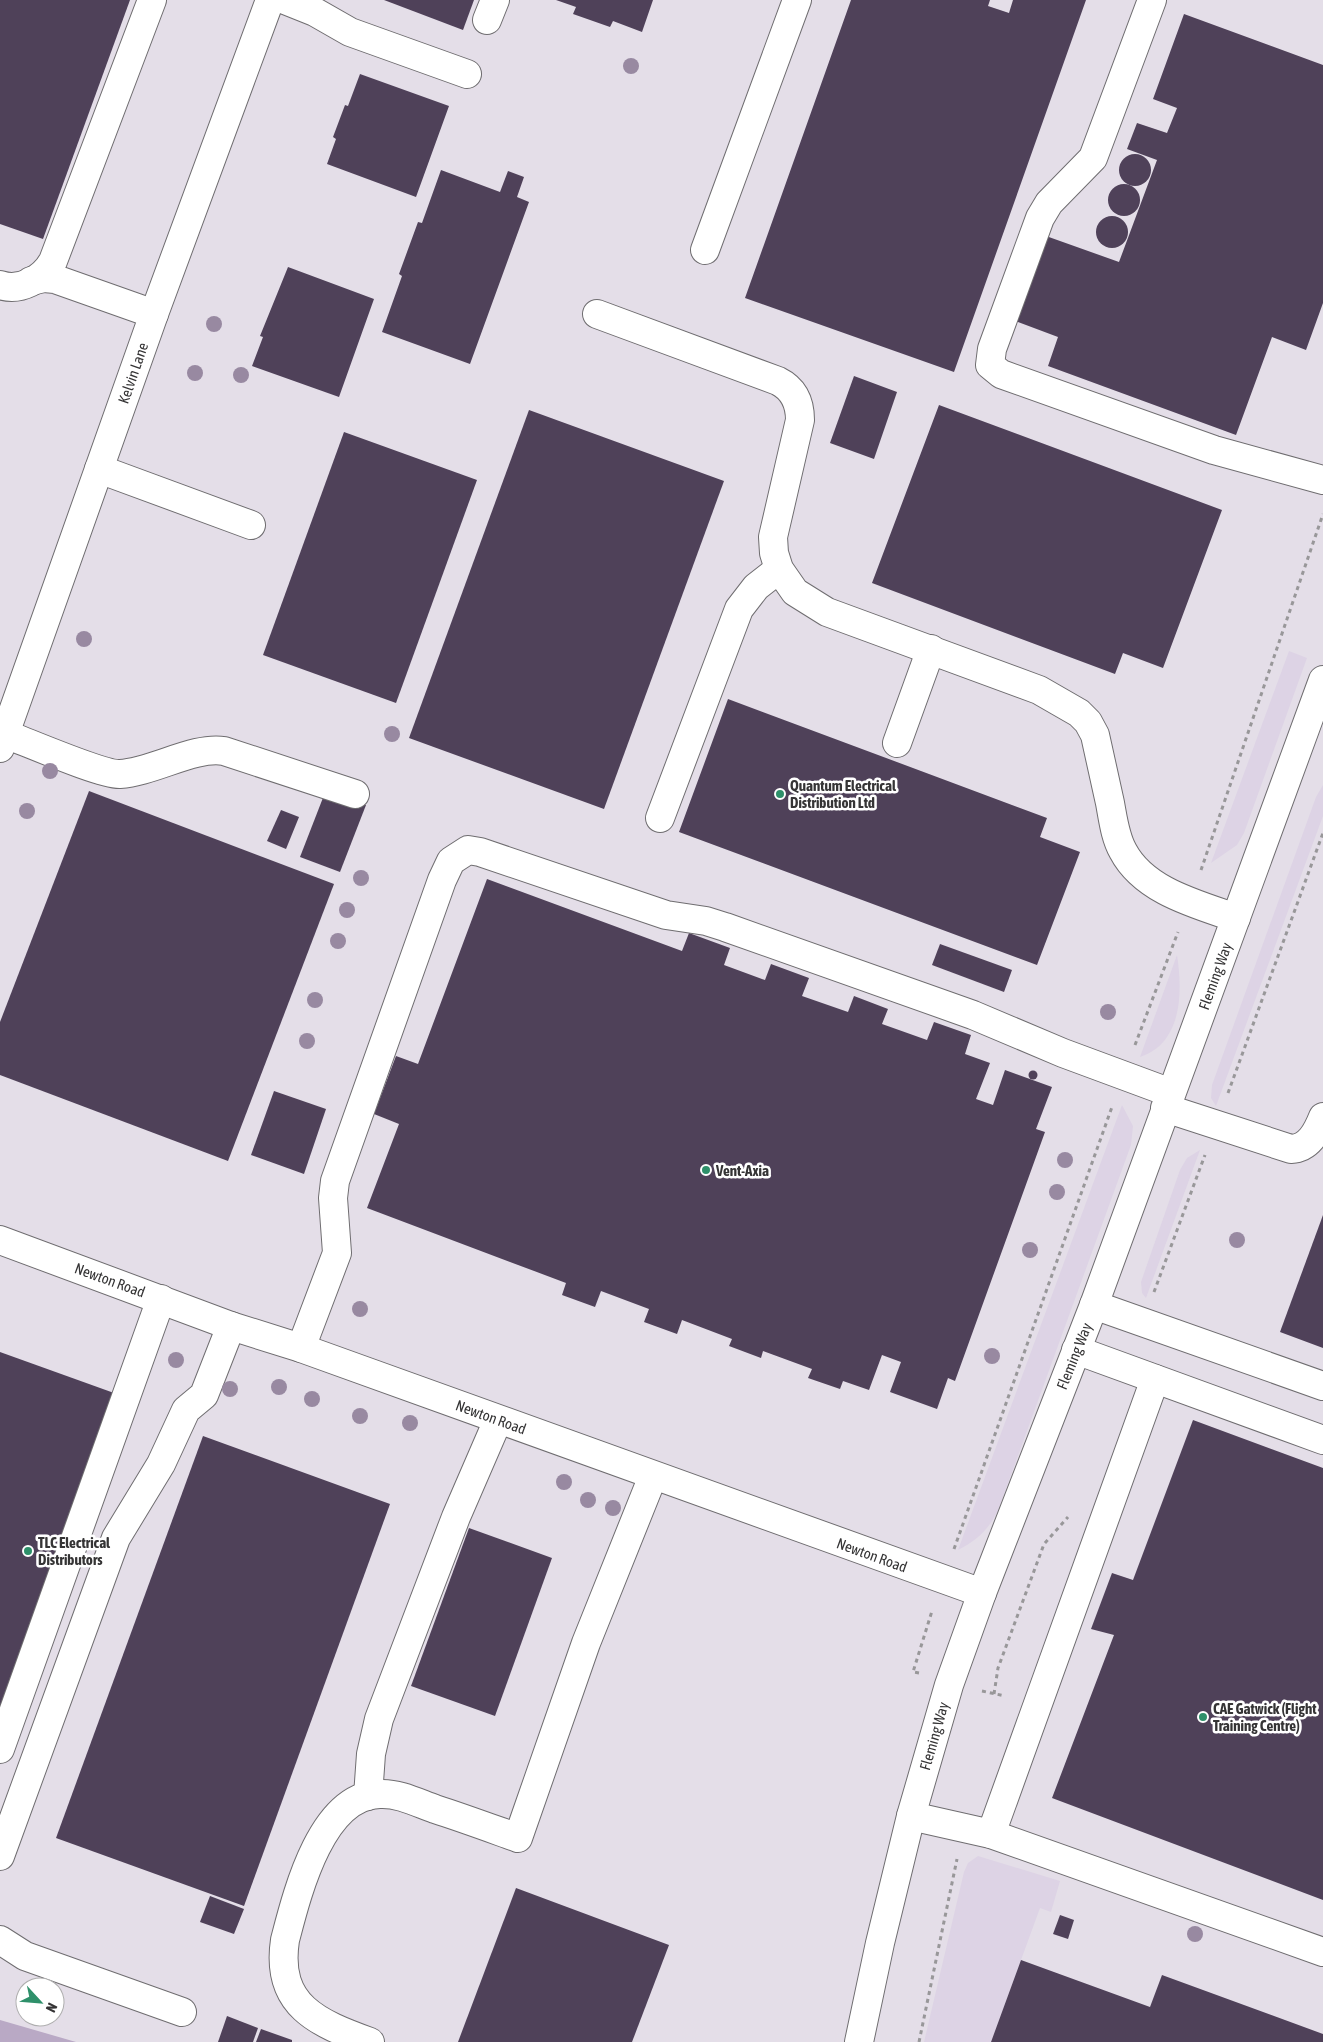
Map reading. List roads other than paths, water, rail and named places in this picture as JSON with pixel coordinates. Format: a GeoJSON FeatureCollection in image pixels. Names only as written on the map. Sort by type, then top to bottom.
{"type":"FeatureCollection","features":[{"type":"Feature","properties":{"kind":"street"},"geometry":{"type":"LineString","coordinates":[[31,282],[50,267],[57,253],[152,0]]}},
{"type":"Feature","properties":{"kind":"street","name":"Kelvin Lane"},"geometry":{"type":"LineString","coordinates":[[2,741],[154,314],[270,0]]}},
{"type":"Feature","properties":{"kind":"street"},"geometry":{"type":"LineString","coordinates":[[285,0],[307,8],[350,32],[467,74]]}},
{"type":"Feature","properties":{"kind":"street"},"geometry":{"type":"LineString","coordinates":[[705,250],[797,0]]}},
{"type":"Feature","properties":{"kind":"street"},"geometry":{"type":"LineString","coordinates":[[1152,0],[1093,158],[1048,203],[1040,218],[992,349],[990,361],[992,368],[1001,374],[1214,450],[1323,480]]}},
{"type":"Feature","properties":{"kind":"street"},"geometry":{"type":"LineString","coordinates":[[0,284],[12,288],[44,278],[61,281],[154,314]]}},
{"type":"Feature","properties":{"kind":"street"},"geometry":{"type":"LineString","coordinates":[[597,314],[778,381],[793,392],[800,413],[798,428],[772,537],[779,569],[795,592],[818,608],[1025,684],[1079,713],[1088,722],[1095,736],[1117,838],[1127,858],[1141,873],[1165,890],[1190,902],[1236,918]]}},
{"type":"Feature","properties":{"kind":"street"},"geometry":{"type":"LineString","coordinates":[[100,469],[251,525]]}},
{"type":"Feature","properties":{"kind":"street"},"geometry":{"type":"LineString","coordinates":[[660,818],[739,609],[756,587],[779,569]]}},
{"type":"Feature","properties":{"kind":"street"},"geometry":{"type":"LineString","coordinates":[[896,743],[931,649]]}},
{"type":"Feature","properties":{"kind":"street","name":"Fleming Way"},"geometry":{"type":"LineString","coordinates":[[859,2042],[880,1943],[911,1816],[949,1685],[982,1593],[1094,1305],[1236,918],[1316,723],[1323,680]]}},
{"type":"Feature","properties":{"kind":"street"},"geometry":{"type":"LineString","coordinates":[[2,741],[113,774],[150,768],[208,750],[224,751],[355,794]]}},
{"type":"Feature","properties":{"kind":"street"},"geometry":{"type":"LineString","coordinates":[[301,1348],[337,1252],[333,1198],[336,1181],[444,875],[455,856],[468,850],[480,852],[666,915],[706,921],[725,927],[966,1013],[1063,1053],[1168,1101],[1291,1149],[1298,1148],[1311,1140],[1323,1116]]}},
{"type":"Feature","properties":{"kind":"street","name":"Newton Road"},"geometry":{"type":"LineString","coordinates":[[0,1240],[231,1326],[301,1348],[982,1593]]}},
{"type":"Feature","properties":{"kind":"street"},"geometry":{"type":"LineString","coordinates":[[0,1748],[161,1299]]}},
{"type":"Feature","properties":{"kind":"street"},"geometry":{"type":"LineString","coordinates":[[1094,1305],[1323,1386]]}},
{"type":"Feature","properties":{"kind":"street"},"geometry":{"type":"LineString","coordinates":[[0,1856],[116,1538],[161,1464],[186,1410],[204,1395],[231,1326]]}},
{"type":"Feature","properties":{"kind":"street"},"geometry":{"type":"LineString","coordinates":[[1076,1350],[1323,1440]]}},
{"type":"Feature","properties":{"kind":"street"},"geometry":{"type":"LineString","coordinates":[[991,1834],[1155,1379]]}},
{"type":"Feature","properties":{"kind":"street"},"geometry":{"type":"LineString","coordinates":[[368,1796],[371,1754],[379,1719],[456,1517],[498,1420]]}},
{"type":"Feature","properties":{"kind":"street"},"geometry":{"type":"LineString","coordinates":[[370,2042],[325,2025],[305,2010],[290,1987],[283,1957],[289,1926],[319,1842],[345,1807],[368,1796],[381,1794],[405,1799],[528,1841],[586,1643],[653,1476]]}},
{"type":"Feature","properties":{"kind":"street"},"geometry":{"type":"LineString","coordinates":[[911,1816],[991,1834],[1323,1952]]}},
{"type":"Feature","properties":{"kind":"street"},"geometry":{"type":"LineString","coordinates":[[0,1940],[26,1956],[182,2012]]}},
{"type":"Feature","properties":{"kind":"place","name":"Quantum Electrical Distribution Ltd"},"geometry":{"type":"Point","coordinates":[780,794]}},
{"type":"Feature","properties":{"kind":"place","name":"Vent-Axia"},"geometry":{"type":"Point","coordinates":[706,1170]}},
{"type":"Feature","properties":{"kind":"place","name":"TLC Electrical Distributors"},"geometry":{"type":"Point","coordinates":[28,1551]}},
{"type":"Feature","properties":{"kind":"place","name":"CAE Gatwick (Flight Training Centre)"},"geometry":{"type":"Point","coordinates":[1203,1717]}}]}
